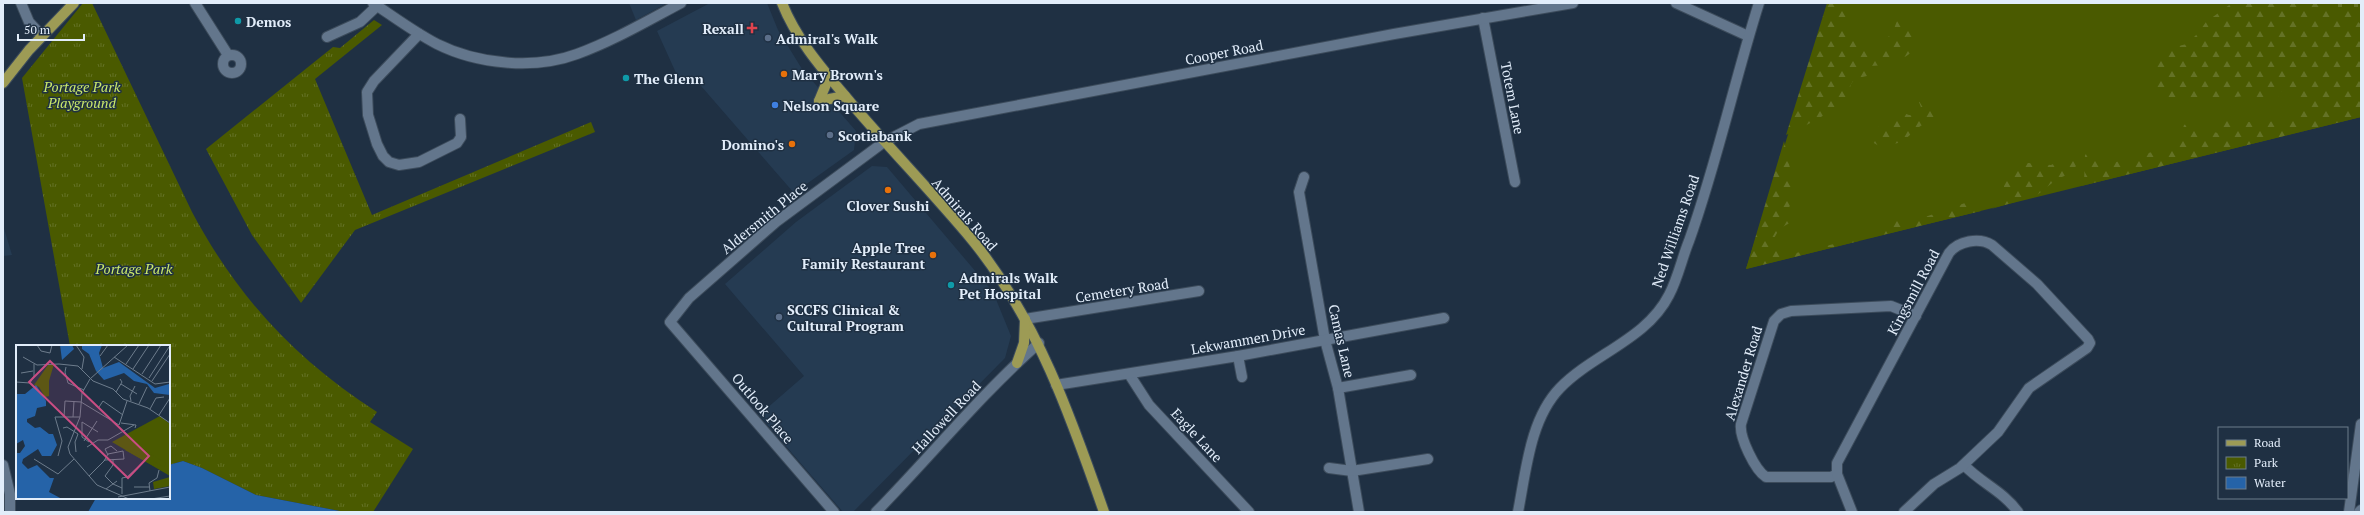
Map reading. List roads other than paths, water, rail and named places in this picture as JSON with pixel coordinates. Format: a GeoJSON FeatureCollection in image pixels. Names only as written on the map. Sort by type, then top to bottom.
{"type":"FeatureCollection","features":[{"type":"Feature","properties":{"kind":"main road"},"geometry":{"type":"LineString","coordinates":[[3,83],[42,36],[74,3]]}},
{"type":"Feature","properties":{"kind":"main road","name":"Admirals Road"},"geometry":{"type":"LineString","coordinates":[[782,3],[795,30],[829,77],[884,142],[973,241],[1012,294],[1039,343],[1104,512]]}},
{"type":"Feature","properties":{"kind":"main road"},"geometry":{"type":"LineString","coordinates":[[829,77],[819,101],[845,96]]}},
{"type":"Feature","properties":{"kind":"main road"},"geometry":{"type":"LineString","coordinates":[[1017,363],[1024,343],[1025,319]]}},
{"type":"Feature","properties":{"kind":"street"},"geometry":{"type":"LineString","coordinates":[[21,3],[29,22],[42,36]]}},
{"type":"Feature","properties":{"kind":"street"},"geometry":{"type":"LineString","coordinates":[[195,3],[228,55]]}},
{"type":"Feature","properties":{"kind":"street"},"geometry":{"type":"LineString","coordinates":[[328,37],[360,22],[375,5],[419,34],[456,52],[476,57],[512,62],[554,60],[576,55],[603,44],[681,3]]}},
{"type":"Feature","properties":{"kind":"street","name":"Cooper Road"},"geometry":{"type":"LineString","coordinates":[[884,142],[919,124],[1483,18],[1573,3]]}},
{"type":"Feature","properties":{"kind":"street"},"geometry":{"type":"LineString","coordinates":[[1676,3],[1748,36]]}},
{"type":"Feature","properties":{"kind":"street","name":"Ned Williams Road"},"geometry":{"type":"LineString","coordinates":[[1518,512],[1532,444],[1543,411],[1559,389],[1583,367],[1629,338],[1654,317],[1669,295],[1700,211],[1748,36],[1759,3]]}},
{"type":"Feature","properties":{"kind":"street","name":"Totem Lane"},"geometry":{"type":"LineString","coordinates":[[1483,18],[1515,182]]}},
{"type":"Feature","properties":{"kind":"street"},"geometry":{"type":"LineString","coordinates":[[419,34],[374,82],[368,92],[368,115],[377,144],[383,156],[389,162],[399,165],[419,162],[457,143],[461,137],[460,119]]}},
{"type":"Feature","properties":{"kind":"street","name":"Aldersmith Place"},"geometry":{"type":"LineString","coordinates":[[670,322],[689,298],[776,222],[884,142]]}},
{"type":"Feature","properties":{"kind":"street","name":"Camas Lane"},"geometry":{"type":"LineString","coordinates":[[1304,177],[1299,192],[1325,340],[1338,388],[1360,512]]}},
{"type":"Feature","properties":{"kind":"street","name":"Kingsmill Road"},"geometry":{"type":"LineString","coordinates":[[1852,512],[1838,474],[1837,463],[1951,250],[1963,243],[1984,241],[1992,245],[2034,281],[2090,343],[2087,348],[2028,388],[2002,428],[1964,465]]}},
{"type":"Feature","properties":{"kind":"street","name":"Cemetery Road"},"geometry":{"type":"LineString","coordinates":[[1025,319],[1199,291]]}},
{"type":"Feature","properties":{"kind":"street","name":"Alexander Road"},"geometry":{"type":"LineString","coordinates":[[1838,474],[1831,477],[1766,477],[1759,471],[1742,440],[1741,424],[1772,326],[1781,314],[1790,311],[1891,306],[1902,309],[1916,316]]}},
{"type":"Feature","properties":{"kind":"street","name":"Lekwammen Drive"},"geometry":{"type":"LineString","coordinates":[[1056,385],[1238,356],[1444,318]]}},
{"type":"Feature","properties":{"kind":"street","name":"Outlook Place"},"geometry":{"type":"LineString","coordinates":[[670,322],[834,512]]}},
{"type":"Feature","properties":{"kind":"street","name":"Hallowell Road"},"geometry":{"type":"LineString","coordinates":[[876,512],[909,479],[960,420],[1039,343]]}},
{"type":"Feature","properties":{"kind":"street"},"geometry":{"type":"LineString","coordinates":[[1238,356],[1242,377]]}},
{"type":"Feature","properties":{"kind":"street","name":"Eagle Lane"},"geometry":{"type":"LineString","coordinates":[[1129,374],[1149,404],[1249,512]]}},
{"type":"Feature","properties":{"kind":"street"},"geometry":{"type":"LineString","coordinates":[[1338,388],[1411,375]]}},
{"type":"Feature","properties":{"kind":"street"},"geometry":{"type":"LineString","coordinates":[[2349,512],[2361,424]]}},
{"type":"Feature","properties":{"kind":"street"},"geometry":{"type":"LineString","coordinates":[[1329,468],[1352,472],[1428,459]]}},
{"type":"Feature","properties":{"kind":"street"},"geometry":{"type":"LineString","coordinates":[[3,465],[10,494],[10,512]]}},
{"type":"Feature","properties":{"kind":"street"},"geometry":{"type":"LineString","coordinates":[[1904,512],[1934,484],[1964,465],[1974,475],[2004,495],[2018,512]]}},
{"type":"Feature","properties":{"kind":"water"},"geometry":{"type":"Polygon","coordinates":[[[183,461],[202,468],[256,495],[345,512],[88,512],[95,499],[170,499],[170,465],[183,461]]]}},
{"type":"Feature","properties":{"kind":"place","name":"Demos"},"geometry":{"type":"Point","coordinates":[238,21]}},
{"type":"Feature","properties":{"kind":"place","name":"Rexall"},"geometry":{"type":"Point","coordinates":[752,28]}},
{"type":"Feature","properties":{"kind":"place","name":"Admiral's Walk"},"geometry":{"type":"Point","coordinates":[768,38]}},
{"type":"Feature","properties":{"kind":"place","name":"Mary Brown's"},"geometry":{"type":"Point","coordinates":[784,74]}},
{"type":"Feature","properties":{"kind":"place","name":"The Glenn"},"geometry":{"type":"Point","coordinates":[626,78]}},
{"type":"Feature","properties":{"kind":"place","name":"Nelson Square"},"geometry":{"type":"Point","coordinates":[775,105]}},
{"type":"Feature","properties":{"kind":"place","name":"Scotiabank"},"geometry":{"type":"Point","coordinates":[830,135]}},
{"type":"Feature","properties":{"kind":"place","name":"Domino's"},"geometry":{"type":"Point","coordinates":[792,144]}},
{"type":"Feature","properties":{"kind":"place","name":"Clover Sushi"},"geometry":{"type":"Point","coordinates":[888,190]}},
{"type":"Feature","properties":{"kind":"place","name":"Apple Tree Family Restaurant"},"geometry":{"type":"Point","coordinates":[933,255]}},
{"type":"Feature","properties":{"kind":"place","name":"Admirals Walk Pet Hospital"},"geometry":{"type":"Point","coordinates":[951,285]}},
{"type":"Feature","properties":{"kind":"place","name":"SCCFS Clinical & Cultural Program"},"geometry":{"type":"Point","coordinates":[779,317]}},
{"type":"Feature","properties":{"kind":"park label","name":"Portage Park Playground"},"geometry":{"type":"Point","coordinates":[82,94]}},
{"type":"Feature","properties":{"kind":"park label","name":"Portage Park"},"geometry":{"type":"Point","coordinates":[134,268]}}]}
